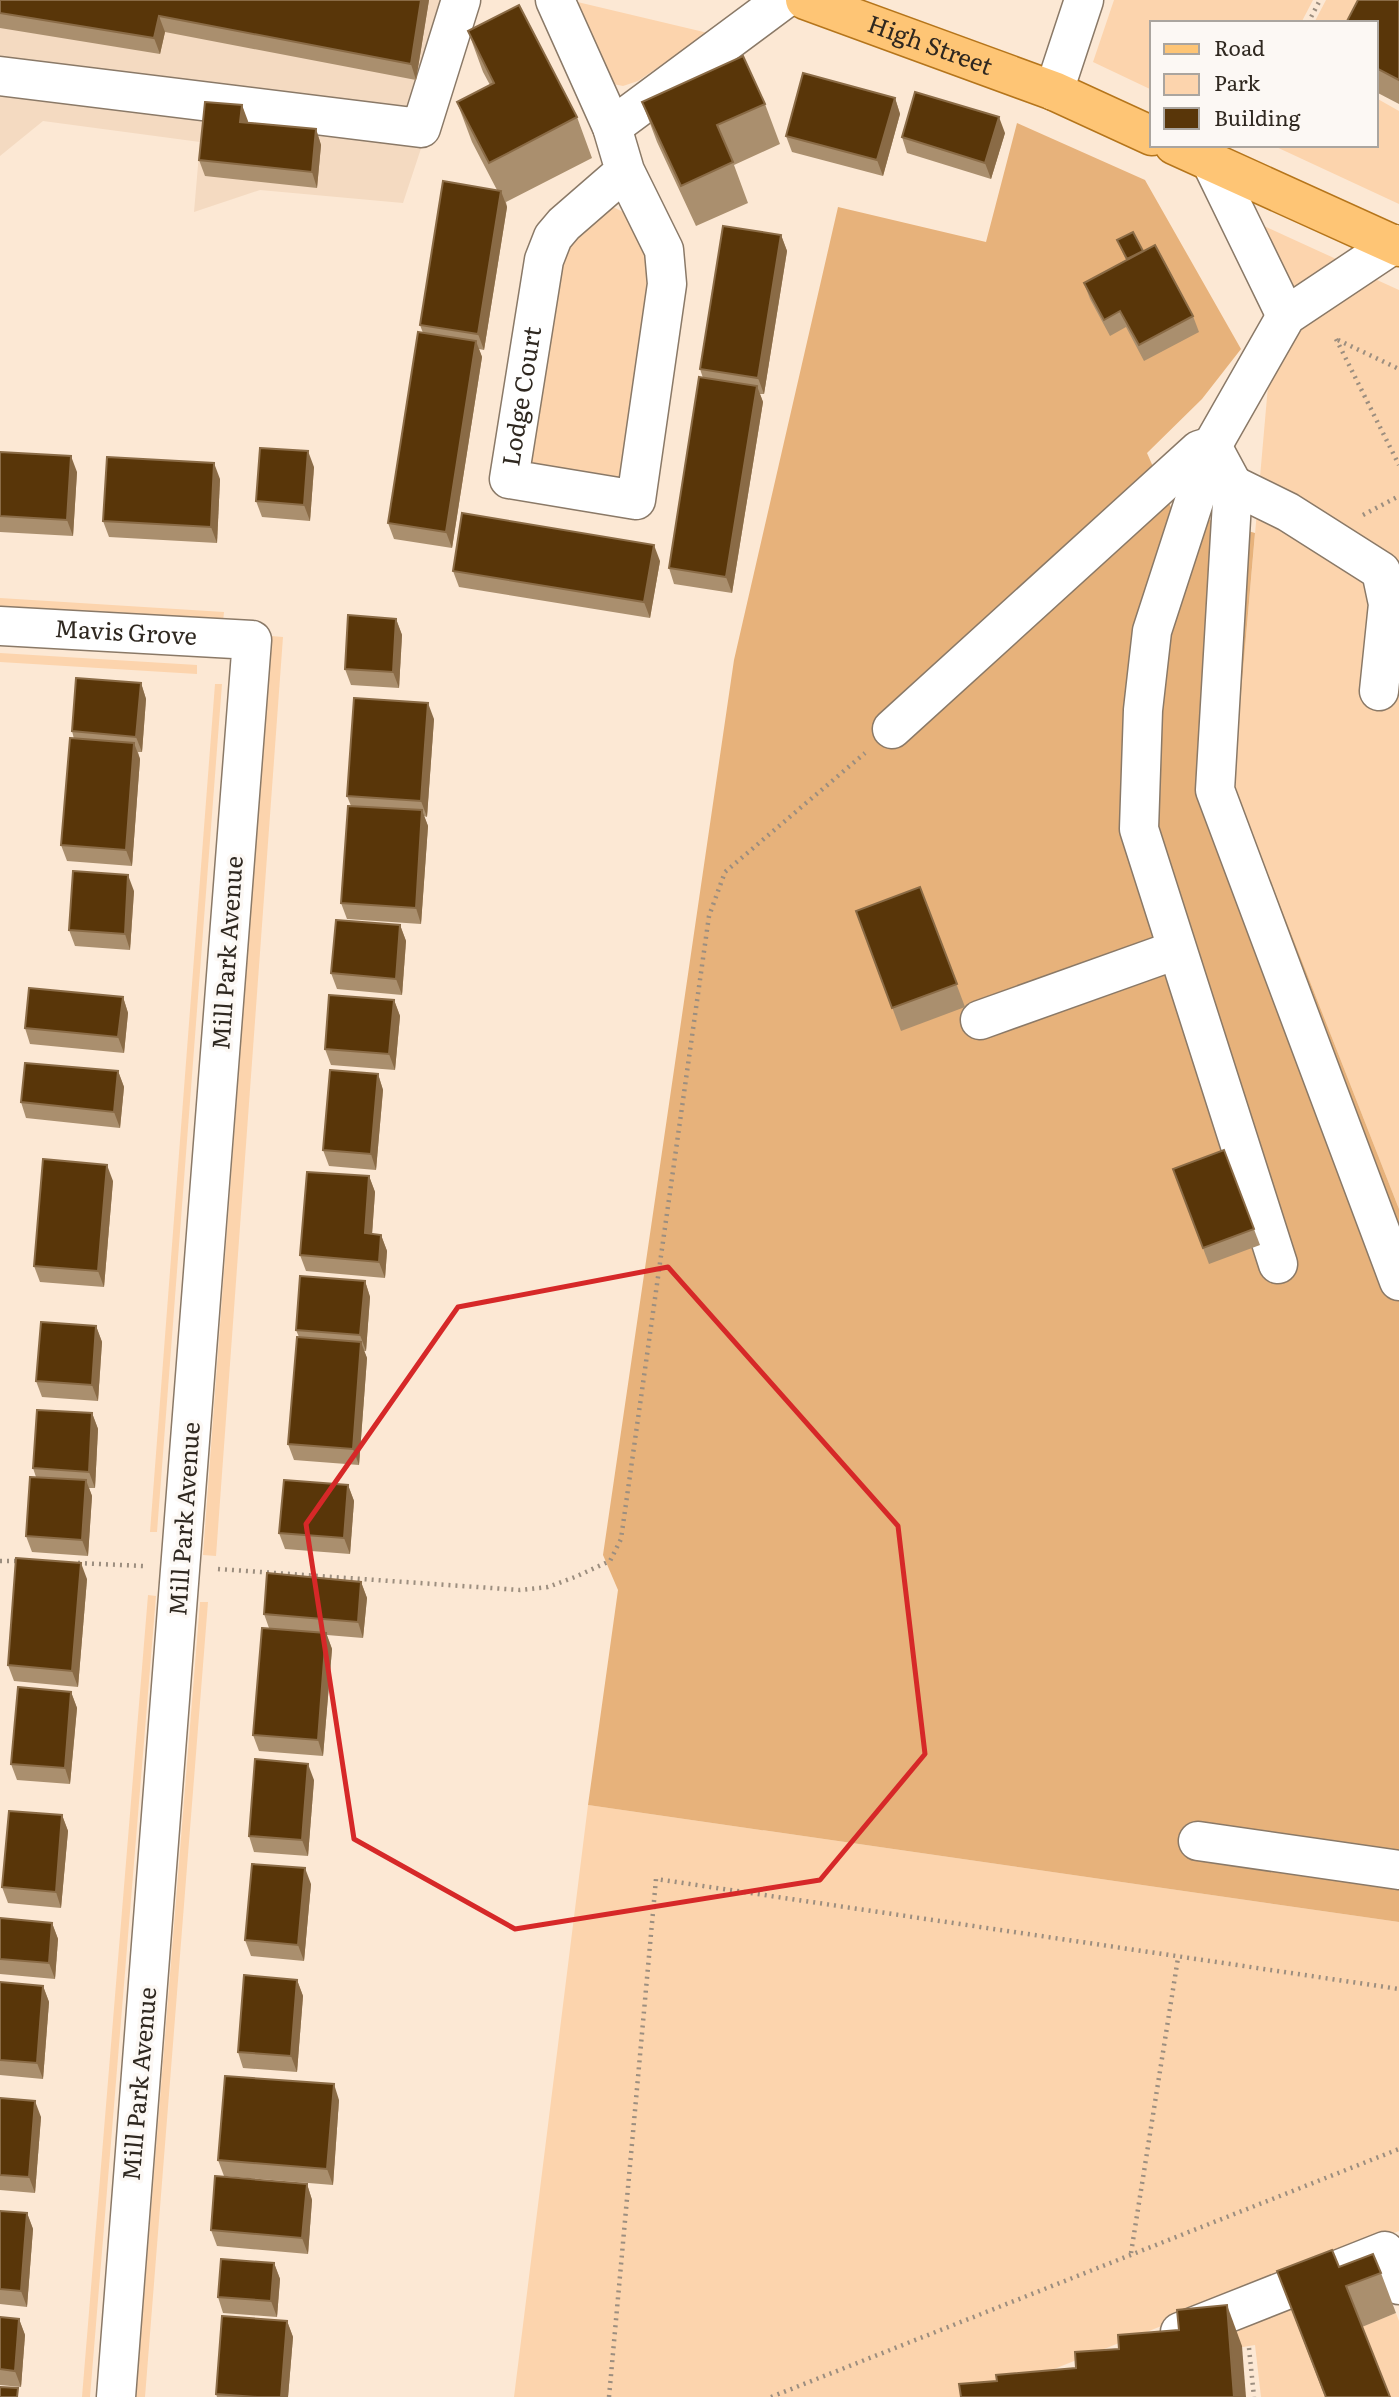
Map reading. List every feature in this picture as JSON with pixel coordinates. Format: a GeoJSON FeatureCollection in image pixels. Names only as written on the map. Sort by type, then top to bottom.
{"type":"FeatureCollection","features":[{"type":"Feature","properties":{"kind":"main road","name":"High Street"},"geometry":{"type":"LineString","coordinates":[[805,0],[1054,91],[1150,135]]}},
{"type":"Feature","properties":{"kind":"main road"},"geometry":{"type":"LineString","coordinates":[[1178,147],[1396,246]]}},
{"type":"Feature","properties":{"kind":"street"},"geometry":{"type":"LineString","coordinates":[[0,76],[421,128],[461,0]]}},
{"type":"Feature","properties":{"kind":"street","name":"Lodge Court"},"geometry":{"type":"LineString","coordinates":[[555,0],[612,127],[625,170],[664,250],[667,264],[667,284],[636,500],[509,479],[544,260],[553,237],[564,223],[625,170]]}},
{"type":"Feature","properties":{"kind":"street"},"geometry":{"type":"LineString","coordinates":[[612,127],[783,0]]}},
{"type":"Feature","properties":{"kind":"street"},"geometry":{"type":"LineString","coordinates":[[1054,91],[1084,0]]}},
{"type":"Feature","properties":{"kind":"street"},"geometry":{"type":"LineString","coordinates":[[1211,162],[1286,316]]}},
{"type":"Feature","properties":{"kind":"street"},"geometry":{"type":"LineString","coordinates":[[1278,1264],[1139,829],[1143,710],[1152,631],[1212,446],[1286,316],[1396,246]]}},
{"type":"Feature","properties":{"kind":"street"},"geometry":{"type":"LineString","coordinates":[[1212,446],[1233,485],[1215,790],[1399,1281]]}},
{"type":"Feature","properties":{"kind":"street"},"geometry":{"type":"LineString","coordinates":[[892,729],[1199,450],[1212,446]]}},
{"type":"Feature","properties":{"kind":"street"},"geometry":{"type":"LineString","coordinates":[[1233,485],[1289,512],[1381,571],[1388,604],[1379,691]]}},
{"type":"Feature","properties":{"kind":"street","name":"Mavis Grove"},"geometry":{"type":"LineString","coordinates":[[0,626],[252,640]]}},
{"type":"Feature","properties":{"kind":"street","name":"Mill Park Avenue"},"geometry":{"type":"LineString","coordinates":[[116,2397],[252,640]]}},
{"type":"Feature","properties":{"kind":"street"},"geometry":{"type":"LineString","coordinates":[[980,1020],[1176,950]]}},
{"type":"Feature","properties":{"kind":"street"},"geometry":{"type":"LineString","coordinates":[[1198,1840],[1399,1870]]}},
{"type":"Feature","properties":{"kind":"street"},"geometry":{"type":"LineString","coordinates":[[1143,2347],[1385,2251],[1399,2285]]}},
{"type":"Feature","properties":{"kind":"path"},"geometry":{"type":"LineString","coordinates":[[1309,21],[1320,0]]}},
{"type":"Feature","properties":{"kind":"path"},"geometry":{"type":"LineString","coordinates":[[1286,316],[1399,369]]}},
{"type":"Feature","properties":{"kind":"path"},"geometry":{"type":"LineString","coordinates":[[1336,339],[1399,465]]}},
{"type":"Feature","properties":{"kind":"path"},"geometry":{"type":"LineString","coordinates":[[70,1563],[181,1567],[520,1590],[548,1587],[610,1561],[621,1539],[709,916],[725,872],[892,729]]}},
{"type":"Feature","properties":{"kind":"path"},"geometry":{"type":"LineString","coordinates":[[0,1561],[28,1562]]}},
{"type":"Feature","properties":{"kind":"path"},"geometry":{"type":"LineString","coordinates":[[609,2397],[656,1879],[1399,1989]]}},
{"type":"Feature","properties":{"kind":"path"},"geometry":{"type":"LineString","coordinates":[[1131,2253],[1178,1958]]}},
{"type":"Feature","properties":{"kind":"path"},"geometry":{"type":"LineString","coordinates":[[771,2397],[1399,2148]]}},
{"type":"Feature","properties":{"kind":"highlighted area"},"geometry":{"type":"Polygon","coordinates":[[[668,1267],[898,1526],[925,1754],[820,1880],[515,1929],[354,1839],[306,1524],[458,1307],[668,1267]]]}},
{"type":"Feature","properties":{"kind":"shaded area"},"geometry":{"type":"Polygon","coordinates":[[[0,0],[470,0],[403,203],[260,190],[194,212],[200,142],[43,121],[0,156],[0,0]]]}},
{"type":"Feature","properties":{"kind":"shaded area"},"geometry":{"type":"Polygon","coordinates":[[[1017,123],[1145,180],[1241,349],[1202,399],[1147,453],[1173,512],[1255,533],[1233,785],[1399,1209],[1399,1922],[588,1805],[618,1590],[603,1555],[734,660],[838,207],[986,242],[1017,123]]]}},
{"type":"Feature","properties":{"kind":"green space"},"geometry":{"type":"Polygon","coordinates":[[[569,0],[708,33],[638,81],[623,86],[608,83],[569,0]]]}},
{"type":"Feature","properties":{"kind":"green space"},"geometry":{"type":"Polygon","coordinates":[[[1114,0],[1313,0],[1302,21],[1150,21],[1150,89],[1093,62],[1114,0]]]}},
{"type":"Feature","properties":{"kind":"green space"},"geometry":{"type":"Polygon","coordinates":[[[1326,0],[1378,0],[1367,21],[1315,21],[1326,0]]]}},
{"type":"Feature","properties":{"kind":"green space"},"geometry":{"type":"Polygon","coordinates":[[[1378,99],[1399,111],[1399,204],[1276,147],[1378,147],[1378,99]]]}},
{"type":"Feature","properties":{"kind":"green space"},"geometry":{"type":"Polygon","coordinates":[[[613,207],[625,213],[639,231],[651,273],[623,486],[523,470],[562,248],[603,210],[613,207]]]}},
{"type":"Feature","properties":{"kind":"green space"},"geometry":{"type":"Polygon","coordinates":[[[1251,220],[1347,264],[1304,292],[1290,286],[1251,220]]]}},
{"type":"Feature","properties":{"kind":"green space"},"geometry":{"type":"Polygon","coordinates":[[[1377,280],[1399,290],[1399,1209],[1233,785],[1270,363],[1279,342],[1364,282],[1377,280]]]}},
{"type":"Feature","properties":{"kind":"green space"},"geometry":{"type":"Polygon","coordinates":[[[0,598],[224,612],[223,622],[0,608],[0,598]]]}},
{"type":"Feature","properties":{"kind":"green space"},"geometry":{"type":"Polygon","coordinates":[[[271,636],[283,637],[216,1556],[203,1555],[271,636]]]}},
{"type":"Feature","properties":{"kind":"green space"},"geometry":{"type":"Polygon","coordinates":[[[0,653],[197,665],[197,674],[0,662],[0,653]]]}},
{"type":"Feature","properties":{"kind":"green space"},"geometry":{"type":"Polygon","coordinates":[[[215,684],[222,684],[157,1532],[150,1532],[215,684]]]}},
{"type":"Feature","properties":{"kind":"green space"},"geometry":{"type":"Polygon","coordinates":[[[148,1595],[156,1596],[90,2397],[82,2397],[148,1595]]]}},
{"type":"Feature","properties":{"kind":"green space"},"geometry":{"type":"Polygon","coordinates":[[[200,1602],[208,1602],[145,2397],[136,2397],[200,1602]]]}},
{"type":"Feature","properties":{"kind":"green space"},"geometry":{"type":"Polygon","coordinates":[[[588,1805],[1399,1922],[1399,2231],[984,2397],[514,2397],[588,1805]]]}},
{"type":"Feature","properties":{"kind":"green space"},"geometry":{"type":"Polygon","coordinates":[[[1358,2280],[1353,2308],[1325,2397],[1261,2397],[1255,2345],[1130,2366],[1358,2280]]]}},
{"type":"Feature","properties":{"kind":"green space"},"geometry":{"type":"Polygon","coordinates":[[[1396,2313],[1399,2321],[1399,2397],[1389,2397],[1361,2327],[1396,2313]]]}},
{"type":"Feature","properties":{"kind":"building"},"geometry":{"type":"Polygon","coordinates":[[[0,0],[421,0],[411,64],[159,16],[154,38],[0,13],[0,0]]]}},
{"type":"Feature","properties":{"kind":"building"},"geometry":{"type":"Polygon","coordinates":[[[1358,0],[1399,0],[1399,80],[1378,69],[1378,21],[1347,21],[1358,0]]]}},
{"type":"Feature","properties":{"kind":"building"},"geometry":{"type":"Polygon","coordinates":[[[519,5],[577,117],[489,163],[457,102],[494,83],[468,31],[519,5]]]}},
{"type":"Feature","properties":{"kind":"building"},"geometry":{"type":"Polygon","coordinates":[[[743,56],[765,104],[717,125],[733,162],[681,186],[642,102],[743,56]]]}},
{"type":"Feature","properties":{"kind":"building"},"geometry":{"type":"Polygon","coordinates":[[[803,73],[895,98],[877,160],[786,136],[803,73]]]}},
{"type":"Feature","properties":{"kind":"building"},"geometry":{"type":"Polygon","coordinates":[[[915,92],[999,117],[985,163],[902,137],[915,92]]]}},
{"type":"Feature","properties":{"kind":"building"},"geometry":{"type":"Polygon","coordinates":[[[205,102],[242,105],[240,122],[316,129],[312,172],[199,160],[205,102]]]}},
{"type":"Feature","properties":{"kind":"building"},"geometry":{"type":"Polygon","coordinates":[[[443,181],[501,191],[478,334],[420,325],[443,181]]]}},
{"type":"Feature","properties":{"kind":"building"},"geometry":{"type":"Polygon","coordinates":[[[723,226],[781,235],[758,378],[700,369],[723,226]]]}},
{"type":"Feature","properties":{"kind":"building"},"geometry":{"type":"Polygon","coordinates":[[[1133,232],[1143,251],[1127,259],[1117,240],[1133,232]]]}},
{"type":"Feature","properties":{"kind":"building"},"geometry":{"type":"Polygon","coordinates":[[[1155,245],[1193,316],[1139,345],[1120,311],[1104,320],[1084,283],[1155,245]]]}},
{"type":"Feature","properties":{"kind":"building"},"geometry":{"type":"Polygon","coordinates":[[[418,332],[476,341],[446,532],[388,523],[418,332]]]}},
{"type":"Feature","properties":{"kind":"building"},"geometry":{"type":"Polygon","coordinates":[[[699,377],[757,386],[726,577],[669,568],[699,377]]]}},
{"type":"Feature","properties":{"kind":"building"},"geometry":{"type":"Polygon","coordinates":[[[260,448],[308,451],[304,505],[256,501],[260,448]]]}},
{"type":"Feature","properties":{"kind":"building"},"geometry":{"type":"Polygon","coordinates":[[[0,452],[71,456],[67,520],[0,516],[0,452]]]}},
{"type":"Feature","properties":{"kind":"building"},"geometry":{"type":"Polygon","coordinates":[[[107,457],[214,463],[211,527],[103,521],[107,457]]]}},
{"type":"Feature","properties":{"kind":"building"},"geometry":{"type":"Polygon","coordinates":[[[462,513],[654,545],[644,602],[453,571],[462,513]]]}},
{"type":"Feature","properties":{"kind":"building"},"geometry":{"type":"Polygon","coordinates":[[[348,615],[396,619],[393,672],[345,669],[348,615]]]}},
{"type":"Feature","properties":{"kind":"building"},"geometry":{"type":"Polygon","coordinates":[[[76,678],[141,683],[136,737],[72,731],[76,678]]]}},
{"type":"Feature","properties":{"kind":"building"},"geometry":{"type":"Polygon","coordinates":[[[354,698],[428,703],[421,801],[347,796],[354,698]]]}},
{"type":"Feature","properties":{"kind":"building"},"geometry":{"type":"Polygon","coordinates":[[[70,738],[134,743],[126,850],[61,845],[70,738]]]}},
{"type":"Feature","properties":{"kind":"building"},"geometry":{"type":"Polygon","coordinates":[[[348,806],[422,810],[416,908],[341,903],[348,806]]]}},
{"type":"Feature","properties":{"kind":"building"},"geometry":{"type":"Polygon","coordinates":[[[73,871],[128,875],[125,934],[69,930],[73,871]]]}},
{"type":"Feature","properties":{"kind":"building"},"geometry":{"type":"Polygon","coordinates":[[[920,887],[957,984],[892,1008],[856,911],[920,887]]]}},
{"type":"Feature","properties":{"kind":"building"},"geometry":{"type":"Polygon","coordinates":[[[336,920],[400,925],[396,979],[331,973],[336,920]]]}},
{"type":"Feature","properties":{"kind":"building"},"geometry":{"type":"Polygon","coordinates":[[[29,988],[123,997],[118,1037],[25,1028],[29,988]]]}},
{"type":"Feature","properties":{"kind":"building"},"geometry":{"type":"Polygon","coordinates":[[[329,995],[394,1000],[389,1054],[325,1049],[329,995]]]}},
{"type":"Feature","properties":{"kind":"building"},"geometry":{"type":"Polygon","coordinates":[[[25,1063],[118,1071],[114,1112],[21,1102],[25,1063]]]}},
{"type":"Feature","properties":{"kind":"building"},"geometry":{"type":"Polygon","coordinates":[[[330,1070],[378,1074],[371,1154],[323,1150],[330,1070]]]}},
{"type":"Feature","properties":{"kind":"building"},"geometry":{"type":"Polygon","coordinates":[[[1224,1150],[1254,1229],[1203,1248],[1173,1169],[1224,1150]]]}},
{"type":"Feature","properties":{"kind":"building"},"geometry":{"type":"Polygon","coordinates":[[[43,1159],[107,1165],[98,1271],[34,1266],[43,1159]]]}},
{"type":"Feature","properties":{"kind":"building"},"geometry":{"type":"Polygon","coordinates":[[[307,1172],[369,1176],[365,1233],[381,1235],[379,1262],[300,1255],[307,1172]]]}},
{"type":"Feature","properties":{"kind":"building"},"geometry":{"type":"Polygon","coordinates":[[[300,1276],[365,1281],[360,1335],[296,1330],[300,1276]]]}},
{"type":"Feature","properties":{"kind":"building"},"geometry":{"type":"Polygon","coordinates":[[[41,1322],[96,1326],[92,1385],[36,1381],[41,1322]]]}},
{"type":"Feature","properties":{"kind":"building"},"geometry":{"type":"Polygon","coordinates":[[[297,1337],[361,1342],[353,1449],[288,1444],[297,1337]]]}},
{"type":"Feature","properties":{"kind":"building"},"geometry":{"type":"Polygon","coordinates":[[[37,1410],[92,1413],[89,1472],[33,1468],[37,1410]]]}},
{"type":"Feature","properties":{"kind":"building"},"geometry":{"type":"Polygon","coordinates":[[[30,1477],[86,1480],[82,1540],[26,1536],[30,1477]]]}},
{"type":"Feature","properties":{"kind":"building"},"geometry":{"type":"Polygon","coordinates":[[[284,1480],[348,1485],[344,1538],[279,1533],[284,1480]]]}},
{"type":"Feature","properties":{"kind":"building"},"geometry":{"type":"Polygon","coordinates":[[[16,1558],[81,1563],[72,1671],[8,1665],[16,1558]]]}},
{"type":"Feature","properties":{"kind":"building"},"geometry":{"type":"Polygon","coordinates":[[[267,1573],[361,1582],[358,1622],[264,1614],[267,1573]]]}},
{"type":"Feature","properties":{"kind":"building"},"geometry":{"type":"Polygon","coordinates":[[[262,1628],[326,1633],[318,1740],[253,1735],[262,1628]]]}},
{"type":"Feature","properties":{"kind":"building"},"geometry":{"type":"Polygon","coordinates":[[[18,1687],[71,1692],[65,1768],[11,1764],[18,1687]]]}},
{"type":"Feature","properties":{"kind":"building"},"geometry":{"type":"Polygon","coordinates":[[[255,1759],[308,1764],[302,1840],[249,1836],[255,1759]]]}},
{"type":"Feature","properties":{"kind":"building"},"geometry":{"type":"Polygon","coordinates":[[[9,1811],[62,1815],[56,1892],[2,1887],[9,1811]]]}},
{"type":"Feature","properties":{"kind":"building"},"geometry":{"type":"Polygon","coordinates":[[[252,1864],[305,1868],[298,1945],[245,1940],[252,1864]]]}},
{"type":"Feature","properties":{"kind":"building"},"geometry":{"type":"Polygon","coordinates":[[[0,1918],[52,1923],[49,1963],[0,1959],[0,1918]]]}},
{"type":"Feature","properties":{"kind":"building"},"geometry":{"type":"Polygon","coordinates":[[[244,1975],[297,1980],[291,2056],[238,2052],[244,1975]]]}},
{"type":"Feature","properties":{"kind":"building"},"geometry":{"type":"Polygon","coordinates":[[[0,1982],[43,1986],[37,2063],[0,2060],[0,1982]]]}},
{"type":"Feature","properties":{"kind":"building"},"geometry":{"type":"Polygon","coordinates":[[[225,2076],[334,2084],[327,2169],[218,2160],[225,2076]]]}},
{"type":"Feature","properties":{"kind":"building"},"geometry":{"type":"Polygon","coordinates":[[[0,2098],[35,2101],[29,2177],[0,2175],[0,2098]]]}},
{"type":"Feature","properties":{"kind":"building"},"geometry":{"type":"Polygon","coordinates":[[[215,2176],[307,2184],[302,2238],[211,2230],[215,2176]]]}},
{"type":"Feature","properties":{"kind":"building"},"geometry":{"type":"Polygon","coordinates":[[[0,2211],[27,2213],[21,2291],[0,2289],[0,2211]]]}},
{"type":"Feature","properties":{"kind":"building"},"geometry":{"type":"Polygon","coordinates":[[[1332,2250],[1339,2267],[1373,2254],[1381,2273],[1346,2286],[1390,2397],[1326,2397],[1277,2271],[1332,2250]]]}},
{"type":"Feature","properties":{"kind":"building"},"geometry":{"type":"Polygon","coordinates":[[[221,2259],[274,2263],[271,2301],[218,2297],[221,2259]]]}},
{"type":"Feature","properties":{"kind":"building"},"geometry":{"type":"Polygon","coordinates":[[[1227,2305],[1234,2397],[961,2397],[959,2384],[997,2381],[996,2375],[1076,2368],[1075,2352],[1119,2349],[1118,2335],[1179,2330],[1177,2310],[1227,2305]]]}},
{"type":"Feature","properties":{"kind":"building"},"geometry":{"type":"Polygon","coordinates":[[[222,2316],[287,2321],[281,2397],[216,2394],[222,2316]]]}},
{"type":"Feature","properties":{"kind":"building"},"geometry":{"type":"Polygon","coordinates":[[[0,2317],[19,2319],[15,2371],[0,2369],[0,2317]]]}},
{"type":"Feature","properties":{"kind":"building"},"geometry":{"type":"Polygon","coordinates":[[[0,2387],[18,2388],[17,2397],[0,2397],[0,2387]]]}}]}
